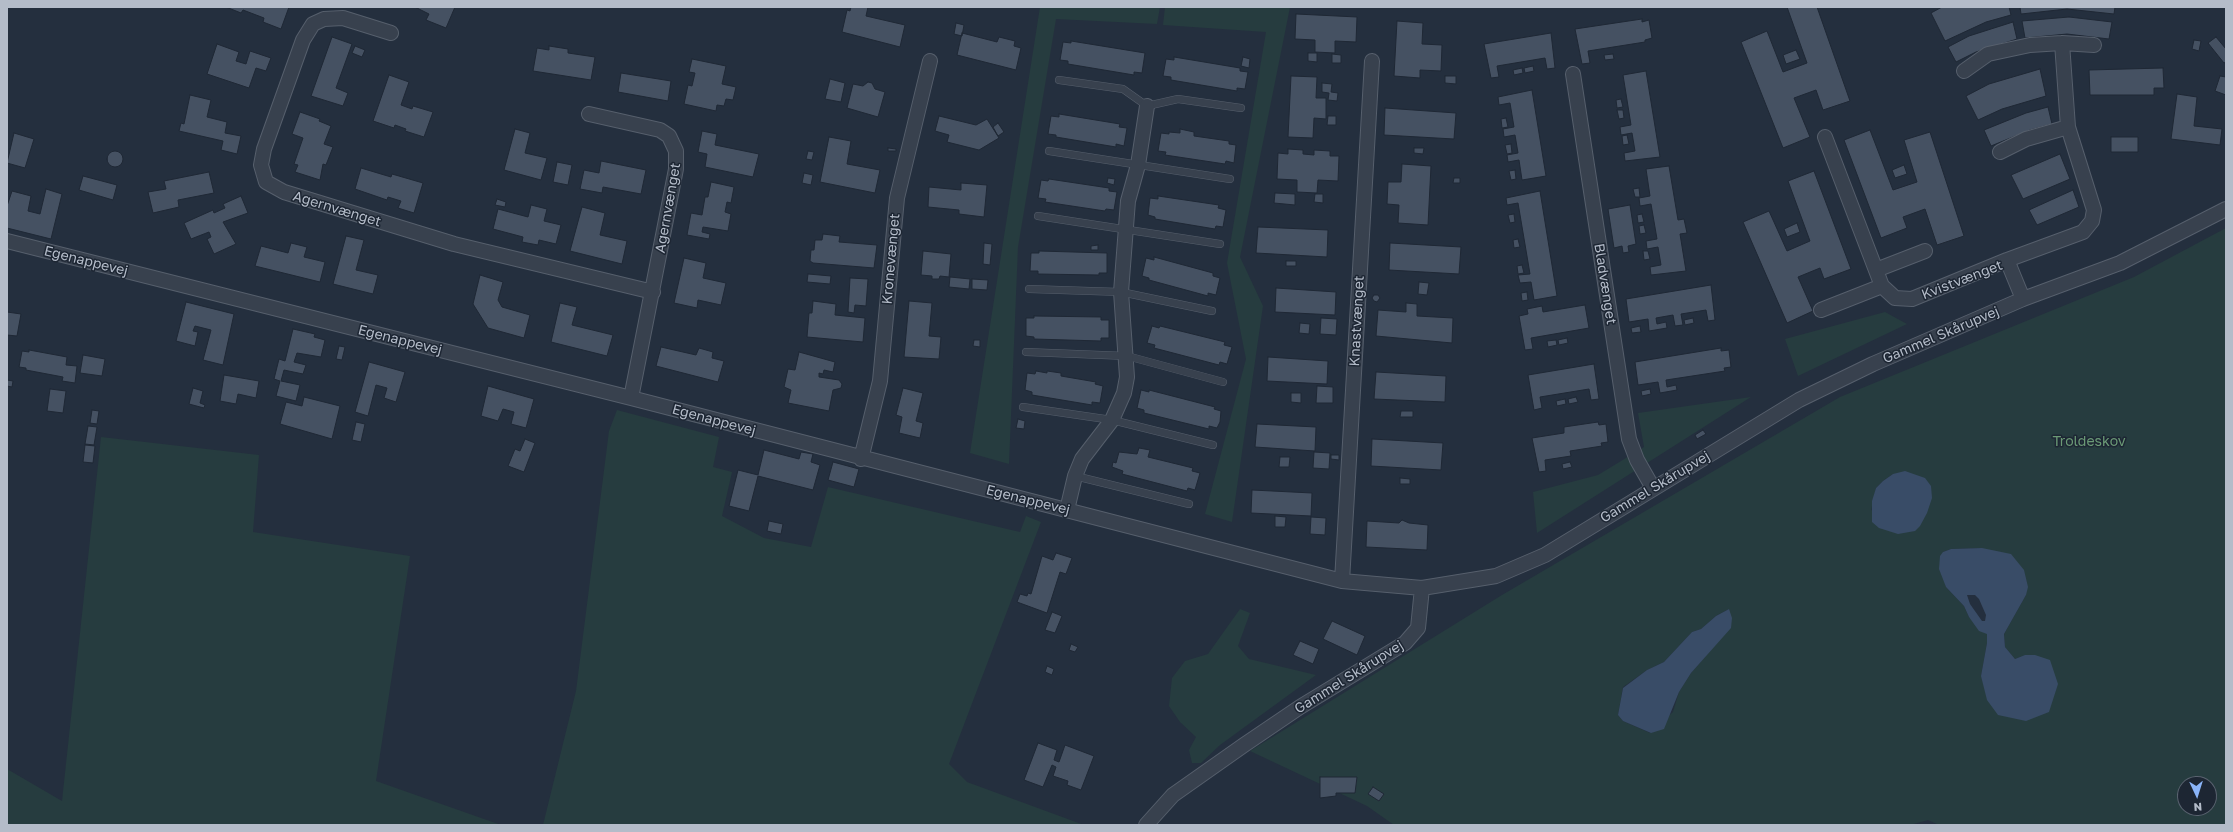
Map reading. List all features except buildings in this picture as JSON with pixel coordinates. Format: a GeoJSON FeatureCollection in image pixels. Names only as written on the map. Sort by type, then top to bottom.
{"type":"FeatureCollection","features":[{"type":"Feature","properties":{"kind":"street","name":"Agernvænget"},"geometry":{"type":"LineString","coordinates":[[391,33],[343,18],[324,19],[313,24],[303,40],[264,149],[261,165],[266,182],[284,192],[454,244],[653,292]]}},
{"type":"Feature","properties":{"kind":"street"},"geometry":{"type":"LineString","coordinates":[[2007,260],[2083,232],[2092,221],[2094,210],[2068,127],[2062,44]]}},
{"type":"Feature","properties":{"kind":"street"},"geometry":{"type":"LineString","coordinates":[[1964,72],[1988,54],[2030,45],[2094,45]]}},
{"type":"Feature","properties":{"kind":"street","name":"Knastvænget"},"geometry":{"type":"LineString","coordinates":[[1342,581],[1372,60]]}},
{"type":"Feature","properties":{"kind":"street","name":"Kronevænget"},"geometry":{"type":"LineString","coordinates":[[861,459],[880,381],[897,198],[930,61]]}},
{"type":"Feature","properties":{"kind":"street","name":"Bladvænget"},"geometry":{"type":"LineString","coordinates":[[1573,74],[1629,439],[1637,460],[1653,488]]}},
{"type":"Feature","properties":{"kind":"street"},"geometry":{"type":"LineString","coordinates":[[1067,510],[1075,476],[1082,459],[1112,420],[1124,393],[1127,377],[1127,356],[1121,292],[1128,201],[1138,165],[1147,106]]}},
{"type":"Feature","properties":{"kind":"street","name":"Agernvænget"},"geometry":{"type":"LineString","coordinates":[[589,114],[660,130],[668,136],[676,151],[676,169],[631,398]]}},
{"type":"Feature","properties":{"kind":"street"},"geometry":{"type":"LineString","coordinates":[[2000,152],[2026,139],[2068,127]]}},
{"type":"Feature","properties":{"kind":"street"},"geometry":{"type":"LineString","coordinates":[[1822,310],[1882,286],[1826,137]]}},
{"type":"Feature","properties":{"kind":"street","name":"Gammel Skårupvej"},"geometry":{"type":"LineString","coordinates":[[1146,825],[1173,795],[1238,749],[1300,707],[1405,644],[1418,628],[1422,588],[1496,576],[1545,555],[1799,400],[1873,364],[2023,299],[2120,263],[2226,209]]}},
{"type":"Feature","properties":{"kind":"street","name":"Egenappevej"},"geometry":{"type":"LineString","coordinates":[[7,241],[631,398],[861,459],[1067,510],[1342,581],[1422,588]]}},
{"type":"Feature","properties":{"kind":"street"},"geometry":{"type":"LineString","coordinates":[[1876,270],[1925,251]]}},
{"type":"Feature","properties":{"kind":"street","name":"Kvistvænget"},"geometry":{"type":"LineString","coordinates":[[1882,286],[1896,298],[1912,299],[2007,260],[2023,299]]}},
{"type":"Feature","properties":{"kind":"lane"},"geometry":{"type":"LineString","coordinates":[[1059,80],[1123,89],[1147,106],[1178,99],[1241,108]]}},
{"type":"Feature","properties":{"kind":"lane"},"geometry":{"type":"LineString","coordinates":[[1049,151],[1230,179]]}},
{"type":"Feature","properties":{"kind":"lane"},"geometry":{"type":"LineString","coordinates":[[1038,216],[1220,244]]}},
{"type":"Feature","properties":{"kind":"lane"},"geometry":{"type":"LineString","coordinates":[[1029,289],[1121,292],[1212,311]]}},
{"type":"Feature","properties":{"kind":"lane"},"geometry":{"type":"LineString","coordinates":[[1026,352],[1127,356],[1223,382]]}},
{"type":"Feature","properties":{"kind":"lane"},"geometry":{"type":"LineString","coordinates":[[1023,407],[1112,420],[1213,445]]}},
{"type":"Feature","properties":{"kind":"lane"},"geometry":{"type":"LineString","coordinates":[[1075,476],[1189,504]]}},
{"type":"Feature","properties":{"kind":"green space"},"geometry":{"type":"Polygon","coordinates":[[[1040,7],[1160,7],[1157,24],[1056,19],[1018,247],[1009,464],[970,453],[1040,7]]]}},
{"type":"Feature","properties":{"kind":"green space"},"geometry":{"type":"Polygon","coordinates":[[[1165,7],[1290,7],[1240,257],[1263,306],[1232,522],[1205,514],[1246,359],[1227,263],[1266,32],[1163,25],[1165,7]]]}},
{"type":"Feature","properties":{"kind":"green space","name":"Troldeskov"},"geometry":{"type":"Polygon","coordinates":[[[2226,228],[2226,825],[1939,825],[1928,820],[1910,825],[1394,825],[1367,806],[1250,751],[1502,595],[1840,397],[2134,277],[2226,228]],[[1893,474],[1876,488],[1871,511],[1893,474]],[[1982,548],[1951,549],[1943,552],[1946,587],[1964,606],[1969,617],[1987,633],[1987,643],[1981,676],[2025,655],[2015,659],[2005,647],[2004,634],[2026,595],[1982,548]],[[1729,609],[1716,616],[1701,629],[1692,632],[1664,662],[1647,670],[1623,687],[1618,715],[1623,721],[1650,733],[1673,712],[1679,692],[1691,673],[1705,657],[1729,609]]]}},
{"type":"Feature","properties":{"kind":"green space"},"geometry":{"type":"Polygon","coordinates":[[[1885,312],[1907,324],[1798,376],[1785,339],[1885,312]]]}},
{"type":"Feature","properties":{"kind":"green space"},"geometry":{"type":"Polygon","coordinates":[[[1751,397],[1537,533],[1533,492],[1598,475],[1644,447],[1638,413],[1751,397]]]}},
{"type":"Feature","properties":{"kind":"green space"},"geometry":{"type":"Polygon","coordinates":[[[617,410],[719,437],[713,467],[732,472],[722,516],[764,538],[811,547],[828,487],[1020,532],[1026,516],[1041,522],[949,764],[967,782],[1084,825],[543,825],[576,691],[609,431],[617,410]]]}},
{"type":"Feature","properties":{"kind":"green space"},"geometry":{"type":"Polygon","coordinates":[[[101,437],[259,455],[253,532],[410,556],[376,781],[501,825],[7,825],[7,769],[62,801],[101,437]]]}},
{"type":"Feature","properties":{"kind":"green space"},"geometry":{"type":"Polygon","coordinates":[[[1240,609],[1250,613],[1238,646],[1249,659],[1316,675],[1220,745],[1201,763],[1192,763],[1189,750],[1196,737],[1180,722],[1169,706],[1172,678],[1185,661],[1208,654],[1240,609]]]}},
{"type":"Feature","properties":{"kind":"water"},"geometry":{"type":"Polygon","coordinates":[[[1905,471],[1925,478],[1931,486],[1932,498],[1927,513],[1920,526],[1915,531],[1898,534],[1879,528],[1872,522],[1872,501],[1876,488],[1883,481],[1893,474],[1905,471]]]}},
{"type":"Feature","properties":{"kind":"water"},"geometry":{"type":"Polygon","coordinates":[[[1982,548],[2011,554],[2024,570],[2028,587],[2026,595],[2004,634],[2005,647],[2015,659],[2025,655],[2035,655],[2050,660],[2058,684],[2049,712],[2026,721],[1998,715],[1987,700],[1981,676],[1987,643],[1987,634],[1979,631],[1969,617],[1964,606],[1946,587],[1939,569],[1940,556],[1943,552],[1951,549],[1982,548]],[[1967,595],[1970,604],[1982,621],[1985,621],[1986,615],[1979,599],[1975,595],[1967,595]]]}},
{"type":"Feature","properties":{"kind":"water"},"geometry":{"type":"Polygon","coordinates":[[[1729,609],[1732,618],[1731,628],[1691,673],[1679,692],[1664,729],[1651,733],[1623,721],[1618,715],[1623,688],[1647,670],[1664,662],[1692,632],[1701,629],[1716,616],[1729,609]]]}}]}
